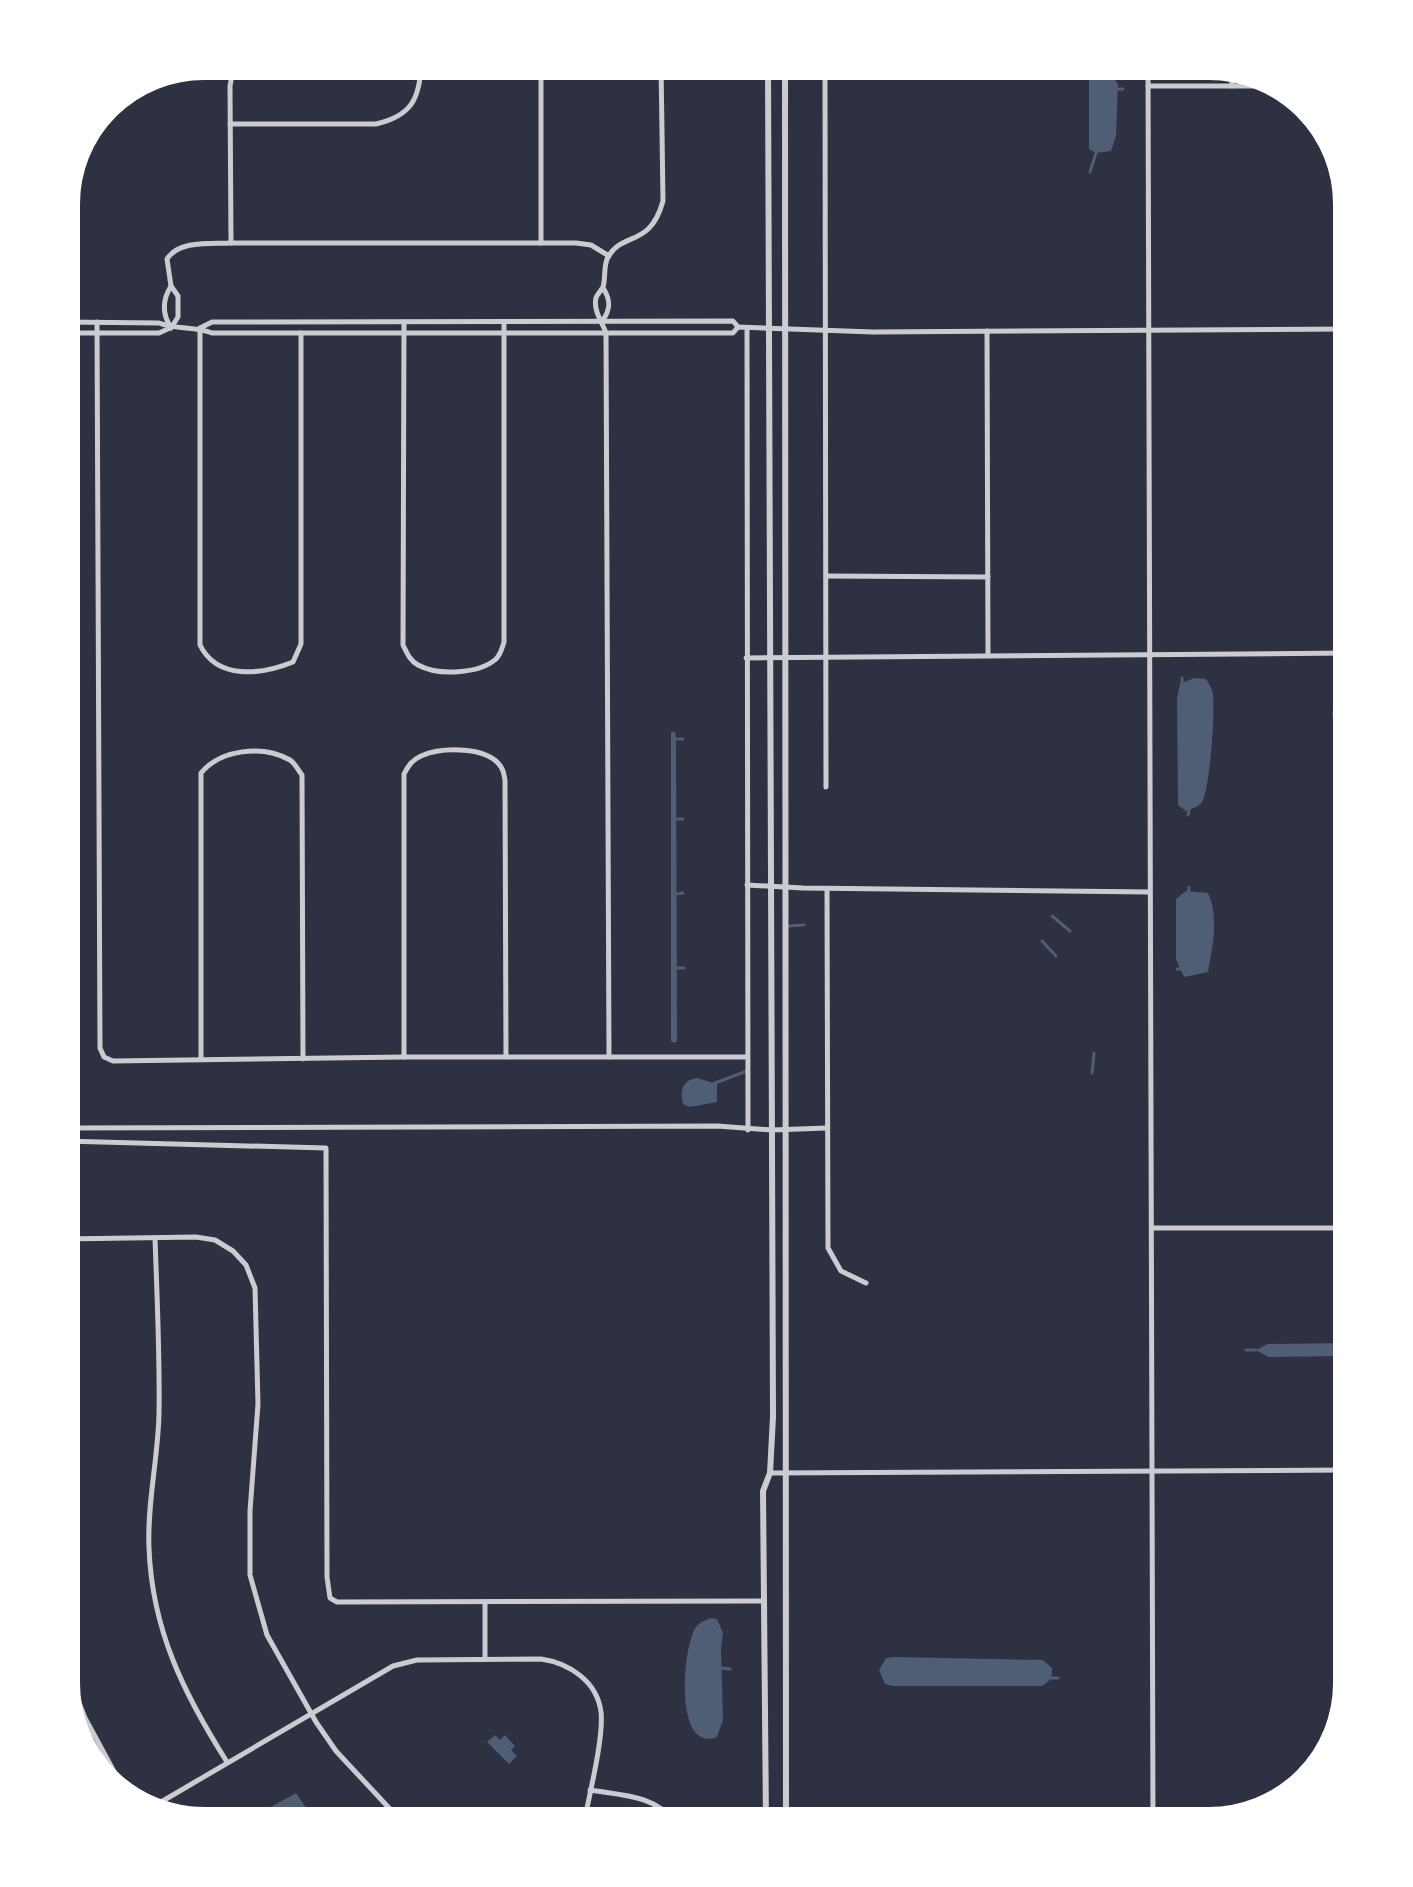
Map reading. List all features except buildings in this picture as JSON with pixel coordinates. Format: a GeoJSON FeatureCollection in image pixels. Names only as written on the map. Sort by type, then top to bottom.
{"type":"FeatureCollection","features":[{"type":"Feature","properties":{"kind":"street"},"geometry":{"type":"LineString","coordinates":[[231,78],[231,243]]}},
{"type":"Feature","properties":{"kind":"street"},"geometry":{"type":"LineString","coordinates":[[230,124],[376,124],[391,121],[415,101],[420,78]]}},
{"type":"Feature","properties":{"kind":"street"},"geometry":{"type":"LineString","coordinates":[[541,78],[541,243]]}},
{"type":"Feature","properties":{"kind":"street"},"geometry":{"type":"LineString","coordinates":[[609,1057],[606,333],[596,312],[596,297],[603,288],[609,256],[616,248],[653,226],[661,209],[661,78]]}},
{"type":"Feature","properties":{"kind":"street"},"geometry":{"type":"LineString","coordinates":[[766,1809],[763,1491],[770,1473],[772,1130],[768,78]]}},
{"type":"Feature","properties":{"kind":"street"},"geometry":{"type":"LineString","coordinates":[[785,78],[786,1809]]}},
{"type":"Feature","properties":{"kind":"street"},"geometry":{"type":"LineString","coordinates":[[825,78],[826,787]]}},
{"type":"Feature","properties":{"kind":"street"},"geometry":{"type":"LineString","coordinates":[[1148,78],[1153,1809]]}},
{"type":"Feature","properties":{"kind":"street"},"geometry":{"type":"LineString","coordinates":[[1232,80],[1232,86]]}},
{"type":"Feature","properties":{"kind":"street"},"geometry":{"type":"LineString","coordinates":[[1148,86],[1252,86]]}},
{"type":"Feature","properties":{"kind":"street"},"geometry":{"type":"LineString","coordinates":[[78,333],[159,333],[171,328],[178,317],[178,296],[171,286],[167,259],[175,249],[231,243],[541,243],[591,245],[609,256]]}},
{"type":"Feature","properties":{"kind":"street"},"geometry":{"type":"LineString","coordinates":[[171,286],[165,296],[164,317],[171,328]]}},
{"type":"Feature","properties":{"kind":"street"},"geometry":{"type":"LineString","coordinates":[[602,321],[609,313],[609,297],[603,288]]}},
{"type":"Feature","properties":{"kind":"street"},"geometry":{"type":"LineString","coordinates":[[200,328],[212,322],[733,321],[738,327],[747,328],[825,331],[1335,329]]}},
{"type":"Feature","properties":{"kind":"street"},"geometry":{"type":"LineString","coordinates":[[78,322],[159,323],[171,328],[200,328],[212,333],[733,333],[738,327]]}},
{"type":"Feature","properties":{"kind":"street"},"geometry":{"type":"LineString","coordinates":[[97,322],[100,1048],[104,1057],[113,1061],[747,1057]]}},
{"type":"Feature","properties":{"kind":"street"},"geometry":{"type":"LineString","coordinates":[[404,322],[403,645],[418,666],[453,671],[487,666],[500,656],[504,642],[504,322]]}},
{"type":"Feature","properties":{"kind":"street"},"geometry":{"type":"LineString","coordinates":[[200,328],[200,645],[208,660],[229,670],[251,672],[276,669],[293,662],[301,644],[301,333]]}},
{"type":"Feature","properties":{"kind":"street"},"geometry":{"type":"LineString","coordinates":[[747,328],[748,1130]]}},
{"type":"Feature","properties":{"kind":"street"},"geometry":{"type":"LineString","coordinates":[[987,331],[988,654]]}},
{"type":"Feature","properties":{"kind":"street"},"geometry":{"type":"LineString","coordinates":[[826,576],[988,577]]}},
{"type":"Feature","properties":{"kind":"street"},"geometry":{"type":"LineString","coordinates":[[746,658],[1335,653]]}},
{"type":"Feature","properties":{"kind":"street"},"geometry":{"type":"LineString","coordinates":[[404,1057],[404,774],[409,764],[421,756],[454,750],[489,756],[501,767],[505,780],[506,1057]]}},
{"type":"Feature","properties":{"kind":"street"},"geometry":{"type":"LineString","coordinates":[[201,1059],[201,773],[211,761],[251,752],[273,754],[292,761],[302,775],[303,1059]]}},
{"type":"Feature","properties":{"kind":"street"},"geometry":{"type":"LineString","coordinates":[[747,885],[827,889],[1150,892]]}},
{"type":"Feature","properties":{"kind":"street"},"geometry":{"type":"LineString","coordinates":[[827,889],[828,1248],[841,1271],[866,1283]]}},
{"type":"Feature","properties":{"kind":"street"},"geometry":{"type":"LineString","coordinates":[[78,1128],[827,1128]]}},
{"type":"Feature","properties":{"kind":"street"},"geometry":{"type":"LineString","coordinates":[[78,1141],[326,1148],[328,1594],[337,1602],[764,1601]]}},
{"type":"Feature","properties":{"kind":"street"},"geometry":{"type":"LineString","coordinates":[[1152,1228],[1335,1228]]}},
{"type":"Feature","properties":{"kind":"street"},"geometry":{"type":"LineString","coordinates":[[78,1239],[196,1237],[215,1240],[233,1251],[246,1265],[255,1288],[258,1404],[250,1511],[250,1575],[267,1635],[311,1714],[344,1761],[390,1809]]}},
{"type":"Feature","properties":{"kind":"street"},"geometry":{"type":"LineString","coordinates":[[155,1238],[159,1417],[149,1546],[153,1590],[172,1661],[189,1700],[227,1762]]}},
{"type":"Feature","properties":{"kind":"street"},"geometry":{"type":"LineString","coordinates":[[770,1473],[1335,1470]]}},
{"type":"Feature","properties":{"kind":"street"},"geometry":{"type":"LineString","coordinates":[[485,1602],[485,1659]]}},
{"type":"Feature","properties":{"kind":"street"},"geometry":{"type":"LineString","coordinates":[[162,1801],[393,1666],[417,1660],[485,1659],[558,1661],[585,1680],[601,1713],[587,1809]]}},
{"type":"Feature","properties":{"kind":"street"},"geometry":{"type":"LineString","coordinates":[[81,1708],[113,1770]]}},
{"type":"Feature","properties":{"kind":"street"},"geometry":{"type":"LineString","coordinates":[[590,1790],[648,1801],[662,1809]]}},
{"type":"Feature","properties":{"kind":"water"},"geometry":{"type":"Polygon","coordinates":[[[1114,78],[1118,84],[1116,136],[1111,151],[1096,153],[1089,149],[1089,79],[1114,78]]]}},
{"type":"Feature","properties":{"kind":"water"},"geometry":{"type":"Polygon","coordinates":[[[1194,678],[1206,679],[1212,690],[1213,734],[1205,794],[1200,804],[1186,811],[1178,805],[1177,698],[1180,684],[1194,678]]]}},
{"type":"Feature","properties":{"kind":"water"},"geometry":{"type":"Polygon","coordinates":[[[1335,702],[1335,731],[1332,713],[1335,702]]]}},
{"type":"Feature","properties":{"kind":"water"},"geometry":{"type":"Polygon","coordinates":[[[671,732],[675,732],[676,739],[677,1041],[674,1043],[671,1041],[671,732]]]}},
{"type":"Feature","properties":{"kind":"water"},"geometry":{"type":"Polygon","coordinates":[[[1186,891],[1208,893],[1214,931],[1208,972],[1184,977],[1176,959],[1176,899],[1186,891]]]}},
{"type":"Feature","properties":{"kind":"water"},"geometry":{"type":"Polygon","coordinates":[[[697,1078],[717,1084],[717,1102],[690,1107],[683,1104],[683,1087],[697,1078]]]}},
{"type":"Feature","properties":{"kind":"water"},"geometry":{"type":"Polygon","coordinates":[[[1335,1343],[1335,1356],[1268,1357],[1256,1350],[1268,1344],[1335,1343]]]}},
{"type":"Feature","properties":{"kind":"water"},"geometry":{"type":"Polygon","coordinates":[[[712,1618],[717,1619],[723,1633],[723,1720],[717,1737],[703,1738],[694,1730],[688,1715],[685,1675],[687,1655],[696,1627],[712,1618]]]}},
{"type":"Feature","properties":{"kind":"water"},"geometry":{"type":"Polygon","coordinates":[[[886,1658],[1043,1660],[1052,1671],[1050,1679],[1041,1686],[893,1686],[885,1684],[879,1670],[886,1658]]]}},
{"type":"Feature","properties":{"kind":"water"},"geometry":{"type":"Polygon","coordinates":[[[495,1735],[500,1740],[505,1735],[515,1746],[511,1750],[517,1756],[509,1764],[487,1742],[495,1735]]]}},
{"type":"Feature","properties":{"kind":"water"},"geometry":{"type":"Polygon","coordinates":[[[296,1793],[307,1809],[267,1809],[296,1793]]]}},
{"type":"Feature","properties":{"kind":"waterway"},"geometry":{"type":"LineString","coordinates":[[1118,89],[1123,89]]}},
{"type":"Feature","properties":{"kind":"waterway"},"geometry":{"type":"LineString","coordinates":[[1090,172],[1096,153]]}},
{"type":"Feature","properties":{"kind":"waterway"},"geometry":{"type":"LineString","coordinates":[[1182,678],[1182,684]]}},
{"type":"Feature","properties":{"kind":"waterway"},"geometry":{"type":"LineString","coordinates":[[676,739],[683,739]]}},
{"type":"Feature","properties":{"kind":"waterway"},"geometry":{"type":"LineString","coordinates":[[1188,815],[1189,810]]}},
{"type":"Feature","properties":{"kind":"waterway"},"geometry":{"type":"LineString","coordinates":[[676,819],[683,819]]}},
{"type":"Feature","properties":{"kind":"waterway"},"geometry":{"type":"LineString","coordinates":[[1189,887],[1189,892]]}},
{"type":"Feature","properties":{"kind":"waterway"},"geometry":{"type":"LineString","coordinates":[[676,894],[683,893]]}},
{"type":"Feature","properties":{"kind":"waterway"},"geometry":{"type":"LineString","coordinates":[[1052,916],[1070,931]]}},
{"type":"Feature","properties":{"kind":"waterway"},"geometry":{"type":"LineString","coordinates":[[788,926],[804,925]]}},
{"type":"Feature","properties":{"kind":"waterway"},"geometry":{"type":"LineString","coordinates":[[1042,941],[1056,956]]}},
{"type":"Feature","properties":{"kind":"waterway"},"geometry":{"type":"LineString","coordinates":[[677,968],[684,968]]}},
{"type":"Feature","properties":{"kind":"waterway"},"geometry":{"type":"LineString","coordinates":[[1092,1073],[1094,1053]]}},
{"type":"Feature","properties":{"kind":"waterway"},"geometry":{"type":"LineString","coordinates":[[715,1083],[747,1071]]}},
{"type":"Feature","properties":{"kind":"waterway"},"geometry":{"type":"LineString","coordinates":[[1246,1350],[1256,1350]]}},
{"type":"Feature","properties":{"kind":"waterway"},"geometry":{"type":"LineString","coordinates":[[721,1668],[730,1669]]}},
{"type":"Feature","properties":{"kind":"waterway"},"geometry":{"type":"LineString","coordinates":[[1051,1678],[1058,1678]]}}]}
